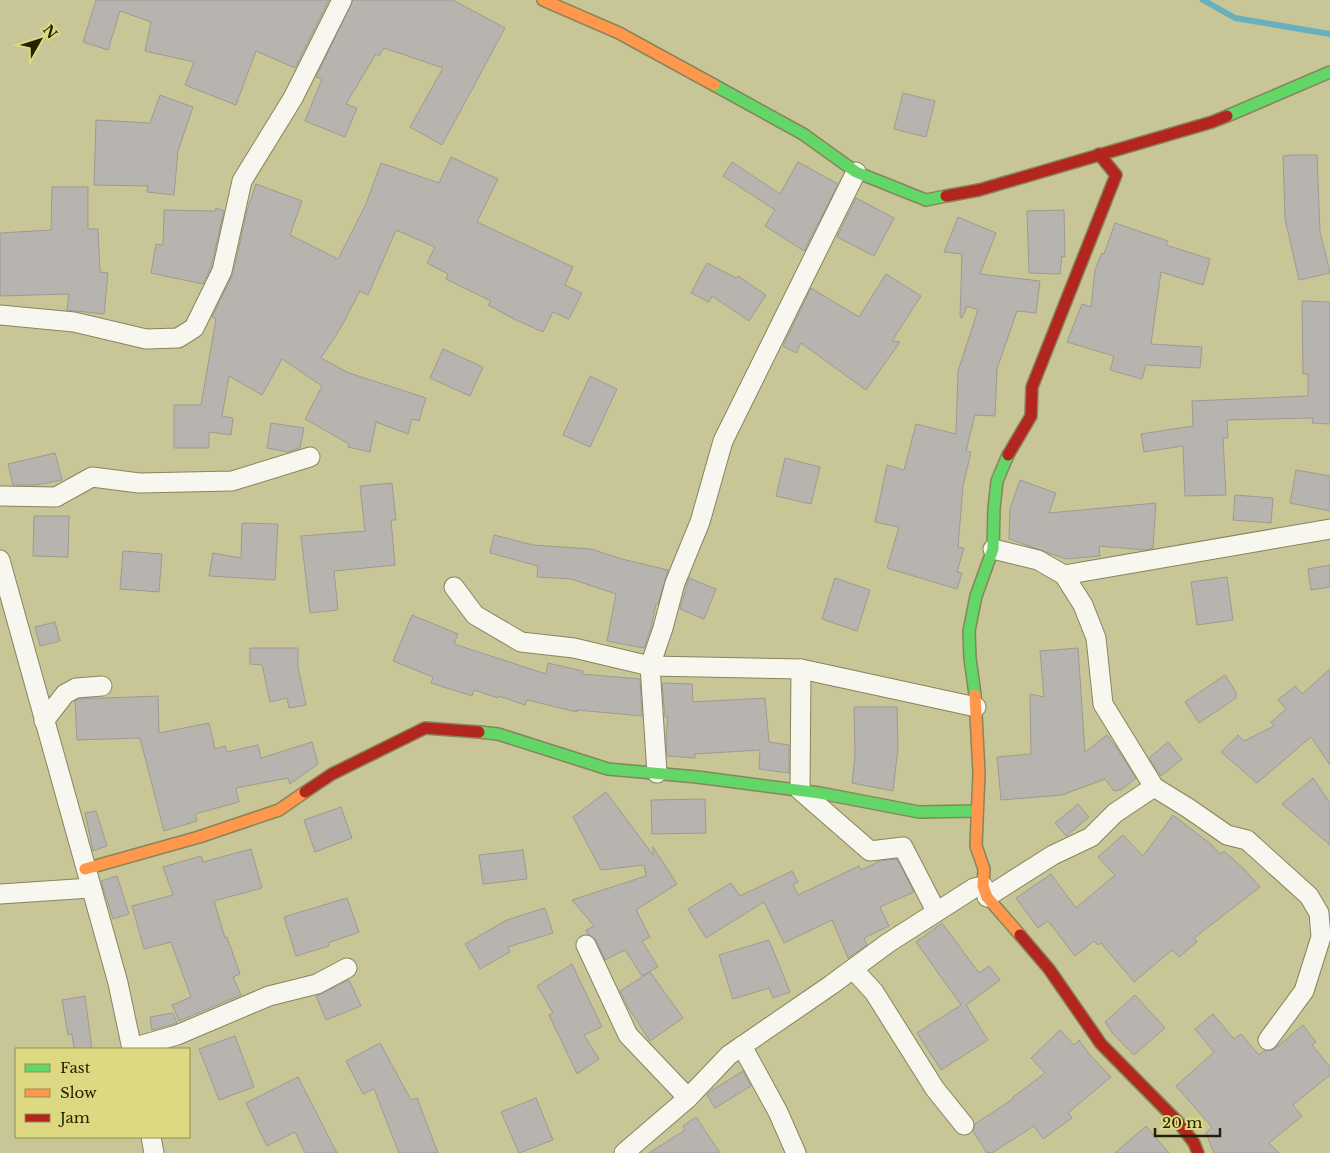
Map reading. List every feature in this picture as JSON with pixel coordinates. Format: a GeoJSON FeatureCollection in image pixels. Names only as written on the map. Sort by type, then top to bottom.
{"type":"FeatureCollection","features":[{"type":"Feature","properties":{"kind":"street"},"geometry":{"type":"LineString","coordinates":[[0,315],[74,322],[146,339],[178,338],[194,328],[222,271],[242,181],[293,98],[342,0]]}},
{"type":"Feature","properties":{"kind":"street"},"geometry":{"type":"LineString","coordinates":[[544,0],[619,33],[802,134],[856,172],[926,200],[979,190],[1212,122],[1329,72]]}},
{"type":"Feature","properties":{"kind":"street"},"geometry":{"type":"LineString","coordinates":[[985,892],[984,869],[976,846],[979,774],[976,707],[969,631],[976,596],[993,549],[997,481],[1010,451],[1031,416],[1032,387],[1116,175],[1099,154]]}},
{"type":"Feature","properties":{"kind":"street"},"geometry":{"type":"LineString","coordinates":[[657,773],[650,666],[675,583],[700,522],[724,440],[856,172]]}},
{"type":"Feature","properties":{"kind":"street"},"geometry":{"type":"LineString","coordinates":[[0,496],[56,497],[92,477],[139,483],[232,481],[310,457]]}},
{"type":"Feature","properties":{"kind":"street"},"geometry":{"type":"LineString","coordinates":[[1064,575],[1330,529]]}},
{"type":"Feature","properties":{"kind":"street"},"geometry":{"type":"LineString","coordinates":[[993,549],[1038,560],[1064,575],[1083,605],[1096,638],[1103,704],[1154,787],[1188,808],[1227,836],[1247,840],[1309,896],[1326,917],[1304,991],[1268,1040]]}},
{"type":"Feature","properties":{"kind":"street"},"geometry":{"type":"LineString","coordinates":[[0,560],[6,599],[44,721],[118,983],[132,1048],[176,1035],[269,996],[317,984],[347,968]]}},
{"type":"Feature","properties":{"kind":"street"},"geometry":{"type":"LineString","coordinates":[[454,587],[475,615],[521,642],[574,648],[650,666],[801,669],[976,707]]}},
{"type":"Feature","properties":{"kind":"street"},"geometry":{"type":"LineString","coordinates":[[801,669],[800,790],[870,851],[903,847],[936,911]]}},
{"type":"Feature","properties":{"kind":"street"},"geometry":{"type":"LineString","coordinates":[[44,721],[65,694],[76,688],[102,686]]}},
{"type":"Feature","properties":{"kind":"street"},"geometry":{"type":"LineString","coordinates":[[85,868],[198,837],[279,810],[332,774],[425,728],[498,734],[608,769],[800,790],[919,812],[976,811]]}},
{"type":"Feature","properties":{"kind":"street"},"geometry":{"type":"LineString","coordinates":[[985,892],[1052,855],[1091,837],[1115,813],[1154,787]]}},
{"type":"Feature","properties":{"kind":"street"},"geometry":{"type":"LineString","coordinates":[[0,894],[91,888]]}},
{"type":"Feature","properties":{"kind":"street"},"geometry":{"type":"LineString","coordinates":[[624,1153],[688,1098],[723,1061],[742,1046],[888,943],[974,888],[985,892],[1049,969],[1101,1044],[1179,1124],[1194,1142],[1198,1153]]}},
{"type":"Feature","properties":{"kind":"street"},"geometry":{"type":"LineString","coordinates":[[586,945],[628,1035],[688,1098]]}},
{"type":"Feature","properties":{"kind":"street"},"geometry":{"type":"LineString","coordinates":[[853,969],[874,992],[935,1089],[964,1125]]}},
{"type":"Feature","properties":{"kind":"street"},"geometry":{"type":"LineString","coordinates":[[742,1046],[778,1112],[796,1153]]}},
{"type":"Feature","properties":{"kind":"street"},"geometry":{"type":"LineString","coordinates":[[151,1138],[154,1153]]}},
{"type":"Feature","properties":{"kind":"building"},"geometry":{"type":"Polygon","coordinates":[[[96,0],[329,0],[295,68],[256,51],[236,105],[185,85],[194,62],[145,51],[151,22],[120,11],[108,50],[83,42],[96,0]]]}},
{"type":"Feature","properties":{"kind":"building"},"geometry":{"type":"Polygon","coordinates":[[[353,0],[453,0],[505,28],[442,145],[410,127],[443,68],[384,48],[379,56],[376,54],[346,104],[357,108],[345,137],[305,121],[322,79],[316,77],[353,0]]]}},
{"type":"Feature","properties":{"kind":"building"},"geometry":{"type":"Polygon","coordinates":[[[903,93],[935,101],[926,137],[894,129],[903,93]]]}},
{"type":"Feature","properties":{"kind":"building"},"geometry":{"type":"Polygon","coordinates":[[[160,95],[193,107],[178,151],[174,195],[147,192],[148,186],[94,185],[96,120],[150,123],[160,95]]]}},
{"type":"Feature","properties":{"kind":"building"},"geometry":{"type":"Polygon","coordinates":[[[1317,155],[1320,232],[1330,273],[1299,280],[1285,219],[1283,156],[1317,155]]]}},
{"type":"Feature","properties":{"kind":"building"},"geometry":{"type":"Polygon","coordinates":[[[451,157],[498,179],[477,222],[573,267],[565,285],[582,293],[569,319],[553,312],[543,332],[516,320],[488,305],[491,301],[446,279],[448,274],[427,263],[435,247],[396,230],[368,295],[360,291],[340,329],[321,358],[349,373],[426,398],[419,421],[412,419],[408,434],[376,422],[370,452],[348,447],[349,444],[305,419],[322,386],[282,359],[262,395],[229,376],[222,416],[233,418],[231,435],[209,432],[209,448],[174,448],[174,405],[201,405],[216,319],[212,317],[233,274],[247,211],[256,184],[302,201],[290,235],[338,259],[366,204],[381,163],[439,183],[451,157]]]}},
{"type":"Feature","properties":{"kind":"building"},"geometry":{"type":"Polygon","coordinates":[[[732,162],[780,194],[798,162],[838,184],[804,251],[765,226],[775,210],[723,176],[732,162]]]}},
{"type":"Feature","properties":{"kind":"building"},"geometry":{"type":"Polygon","coordinates":[[[52,187],[88,187],[88,229],[98,229],[100,272],[108,273],[104,314],[67,310],[69,294],[0,296],[0,233],[51,230],[52,187]]]}},
{"type":"Feature","properties":{"kind":"building"},"geometry":{"type":"Polygon","coordinates":[[[856,198],[894,218],[874,256],[837,237],[856,198]]]}},
{"type":"Feature","properties":{"kind":"building"},"geometry":{"type":"Polygon","coordinates":[[[216,208],[224,211],[211,267],[203,284],[151,273],[156,244],[163,245],[164,210],[215,211],[216,208]]]}},
{"type":"Feature","properties":{"kind":"building"},"geometry":{"type":"Polygon","coordinates":[[[1064,210],[1065,257],[1062,256],[1060,274],[1029,273],[1027,211],[1064,210]]]}},
{"type":"Feature","properties":{"kind":"building"},"geometry":{"type":"Polygon","coordinates":[[[958,217],[996,233],[980,274],[1040,281],[1036,313],[1017,311],[997,369],[995,416],[975,415],[966,451],[971,452],[963,486],[958,547],[964,548],[957,572],[962,573],[957,589],[887,568],[899,527],[875,522],[887,465],[904,470],[916,424],[956,434],[958,371],[978,310],[967,306],[962,318],[960,317],[962,254],[944,252],[958,217]]]}},
{"type":"Feature","properties":{"kind":"building"},"geometry":{"type":"Polygon","coordinates":[[[1115,223],[1168,241],[1166,245],[1210,259],[1203,285],[1161,272],[1151,344],[1202,347],[1200,368],[1146,365],[1142,379],[1110,370],[1114,356],[1067,342],[1082,304],[1091,307],[1095,270],[1102,253],[1104,254],[1115,223]]]}},
{"type":"Feature","properties":{"kind":"building"},"geometry":{"type":"Polygon","coordinates":[[[707,263],[736,278],[738,276],[766,295],[749,321],[712,296],[709,302],[691,293],[707,263]]]}},
{"type":"Feature","properties":{"kind":"building"},"geometry":{"type":"Polygon","coordinates":[[[886,274],[921,296],[892,341],[900,342],[866,390],[801,343],[796,353],[783,346],[811,288],[859,317],[886,274]]]}},
{"type":"Feature","properties":{"kind":"building"},"geometry":{"type":"Polygon","coordinates":[[[1302,301],[1330,302],[1330,424],[1312,423],[1313,418],[1227,420],[1228,438],[1223,438],[1226,495],[1185,496],[1183,446],[1144,452],[1141,434],[1193,426],[1192,401],[1308,396],[1308,374],[1303,374],[1302,301]]]}},
{"type":"Feature","properties":{"kind":"building"},"geometry":{"type":"Polygon","coordinates":[[[443,349],[483,367],[470,396],[430,378],[443,349]]]}},
{"type":"Feature","properties":{"kind":"building"},"geometry":{"type":"Polygon","coordinates":[[[590,376],[617,389],[590,447],[563,435],[590,376]]]}},
{"type":"Feature","properties":{"kind":"building"},"geometry":{"type":"Polygon","coordinates":[[[271,423],[304,428],[300,448],[288,452],[267,448],[271,423]]]}},
{"type":"Feature","properties":{"kind":"building"},"geometry":{"type":"Polygon","coordinates":[[[55,453],[62,480],[37,485],[13,485],[8,464],[55,453]]]}},
{"type":"Feature","properties":{"kind":"building"},"geometry":{"type":"Polygon","coordinates":[[[785,458],[820,467],[811,504],[776,496],[785,458]]]}},
{"type":"Feature","properties":{"kind":"building"},"geometry":{"type":"Polygon","coordinates":[[[1296,470],[1330,476],[1330,511],[1290,503],[1296,470]]]}},
{"type":"Feature","properties":{"kind":"building"},"geometry":{"type":"Polygon","coordinates":[[[1020,480],[1056,493],[1049,513],[1156,503],[1153,548],[1145,550],[1099,546],[1100,556],[1066,559],[1009,539],[1010,509],[1020,480]]]}},
{"type":"Feature","properties":{"kind":"building"},"geometry":{"type":"Polygon","coordinates":[[[392,483],[396,520],[391,520],[395,565],[334,571],[338,610],[310,613],[301,536],[365,531],[360,486],[392,483]]]}},
{"type":"Feature","properties":{"kind":"building"},"geometry":{"type":"Polygon","coordinates":[[[1235,495],[1273,498],[1271,523],[1233,520],[1235,495]]]}},
{"type":"Feature","properties":{"kind":"building"},"geometry":{"type":"Polygon","coordinates":[[[34,516],[69,516],[68,557],[33,556],[34,516]]]}},
{"type":"Feature","properties":{"kind":"building"},"geometry":{"type":"Polygon","coordinates":[[[242,523],[278,524],[275,580],[209,576],[213,553],[241,558],[242,523]]]}},
{"type":"Feature","properties":{"kind":"building"},"geometry":{"type":"Polygon","coordinates":[[[494,535],[533,545],[591,549],[668,570],[644,648],[607,641],[616,594],[571,579],[537,577],[538,566],[490,553],[494,535]]]}},
{"type":"Feature","properties":{"kind":"building"},"geometry":{"type":"Polygon","coordinates":[[[123,551],[162,554],[159,592],[120,589],[123,551]]]}},
{"type":"Feature","properties":{"kind":"building"},"geometry":{"type":"Polygon","coordinates":[[[1330,565],[1330,587],[1311,590],[1308,569],[1330,565]]]}},
{"type":"Feature","properties":{"kind":"building"},"geometry":{"type":"Polygon","coordinates":[[[1227,577],[1233,620],[1197,625],[1191,582],[1227,577]]]}},
{"type":"Feature","properties":{"kind":"building"},"geometry":{"type":"Polygon","coordinates":[[[689,578],[716,589],[704,619],[680,609],[689,578]]]}},
{"type":"Feature","properties":{"kind":"building"},"geometry":{"type":"Polygon","coordinates":[[[835,578],[870,590],[857,631],[822,619],[835,578]]]}},
{"type":"Feature","properties":{"kind":"building"},"geometry":{"type":"Polygon","coordinates":[[[412,615],[458,634],[454,644],[546,674],[548,663],[583,671],[582,674],[640,679],[642,716],[577,710],[577,712],[527,700],[525,705],[474,690],[472,696],[431,683],[433,677],[393,661],[412,615]]]}},
{"type":"Feature","properties":{"kind":"building"},"geometry":{"type":"Polygon","coordinates":[[[55,622],[60,641],[40,646],[35,627],[55,622]]]}},
{"type":"Feature","properties":{"kind":"building"},"geometry":{"type":"Polygon","coordinates":[[[250,648],[298,648],[298,667],[306,705],[289,708],[287,698],[270,702],[262,665],[250,664],[250,648]]]}},
{"type":"Feature","properties":{"kind":"building"},"geometry":{"type":"Polygon","coordinates":[[[1078,648],[1085,752],[1107,735],[1136,778],[1121,790],[1114,791],[1105,779],[1062,795],[1001,800],[997,757],[1031,754],[1030,694],[1044,697],[1040,651],[1078,648]]]}},
{"type":"Feature","properties":{"kind":"building"},"geometry":{"type":"Polygon","coordinates":[[[1330,669],[1330,765],[1311,737],[1257,783],[1221,752],[1238,735],[1244,741],[1274,726],[1271,722],[1286,709],[1278,700],[1295,686],[1302,694],[1330,669]]]}},
{"type":"Feature","properties":{"kind":"building"},"geometry":{"type":"Polygon","coordinates":[[[1225,675],[1236,692],[1236,698],[1199,723],[1185,702],[1225,675]]]}},
{"type":"Feature","properties":{"kind":"building"},"geometry":{"type":"Polygon","coordinates":[[[662,683],[692,684],[693,702],[765,698],[769,742],[789,745],[789,773],[759,769],[760,750],[695,754],[695,758],[667,756],[668,717],[665,717],[662,683]]]}},
{"type":"Feature","properties":{"kind":"building"},"geometry":{"type":"Polygon","coordinates":[[[158,696],[159,733],[209,723],[215,749],[225,746],[227,752],[258,745],[261,758],[312,742],[318,764],[290,784],[288,778],[236,788],[239,802],[195,814],[197,821],[164,831],[140,738],[77,740],[75,701],[79,699],[158,696]]]}},
{"type":"Feature","properties":{"kind":"building"},"geometry":{"type":"Polygon","coordinates":[[[854,707],[897,707],[898,748],[893,791],[852,783],[855,755],[854,707]]]}},
{"type":"Feature","properties":{"kind":"building"},"geometry":{"type":"Polygon","coordinates":[[[1168,742],[1182,759],[1161,776],[1149,758],[1168,742]]]}},
{"type":"Feature","properties":{"kind":"building"},"geometry":{"type":"Polygon","coordinates":[[[1313,778],[1330,803],[1330,845],[1282,804],[1313,778]]]}},
{"type":"Feature","properties":{"kind":"building"},"geometry":{"type":"Polygon","coordinates":[[[606,792],[653,855],[653,847],[677,884],[636,910],[650,937],[642,941],[658,967],[642,976],[625,950],[605,960],[596,940],[586,930],[594,926],[572,900],[646,876],[644,865],[601,870],[573,817],[606,792]]]}},
{"type":"Feature","properties":{"kind":"building"},"geometry":{"type":"Polygon","coordinates":[[[705,799],[706,833],[652,834],[651,800],[705,799]]]}},
{"type":"Feature","properties":{"kind":"building"},"geometry":{"type":"Polygon","coordinates":[[[1078,804],[1089,817],[1066,836],[1055,823],[1078,804]]]}},
{"type":"Feature","properties":{"kind":"building"},"geometry":{"type":"Polygon","coordinates":[[[341,807],[352,838],[315,852],[304,820],[341,807]]]}},
{"type":"Feature","properties":{"kind":"building"},"geometry":{"type":"Polygon","coordinates":[[[96,811],[107,846],[93,851],[85,813],[96,811]]]}},
{"type":"Feature","properties":{"kind":"building"},"geometry":{"type":"Polygon","coordinates":[[[1173,815],[1213,846],[1220,854],[1224,851],[1260,887],[1194,938],[1197,942],[1179,957],[1172,950],[1134,982],[1101,943],[1098,945],[1094,941],[1075,956],[1048,921],[1038,928],[1016,898],[1051,874],[1076,908],[1115,875],[1098,857],[1123,835],[1143,856],[1173,815]]]}},
{"type":"Feature","properties":{"kind":"building"},"geometry":{"type":"Polygon","coordinates":[[[251,849],[262,888],[214,901],[225,938],[227,937],[240,974],[233,977],[241,995],[179,1021],[172,1005],[191,997],[171,942],[144,949],[132,906],[173,895],[163,867],[201,856],[203,862],[251,849]]]}},
{"type":"Feature","properties":{"kind":"building"},"geometry":{"type":"Polygon","coordinates":[[[523,850],[527,879],[483,884],[479,855],[523,850]]]}},
{"type":"Feature","properties":{"kind":"building"},"geometry":{"type":"Polygon","coordinates":[[[897,859],[914,892],[880,907],[889,926],[864,938],[867,945],[848,958],[832,920],[784,943],[764,902],[706,938],[688,909],[731,883],[740,896],[792,871],[798,882],[793,885],[798,895],[859,866],[861,870],[880,861],[897,859]]]}},
{"type":"Feature","properties":{"kind":"building"},"geometry":{"type":"Polygon","coordinates":[[[117,876],[129,914],[113,919],[101,881],[117,876]]]}},
{"type":"Feature","properties":{"kind":"building"},"geometry":{"type":"Polygon","coordinates":[[[347,898],[359,932],[328,943],[329,946],[296,956],[284,917],[347,898]]]}},
{"type":"Feature","properties":{"kind":"building"},"geometry":{"type":"Polygon","coordinates":[[[545,908],[553,933],[508,947],[510,952],[480,969],[465,944],[507,920],[545,908]]]}},
{"type":"Feature","properties":{"kind":"building"},"geometry":{"type":"Polygon","coordinates":[[[942,923],[979,973],[989,966],[1000,980],[966,1005],[988,1040],[941,1070],[917,1033],[961,1005],[916,942],[942,923]]]}},
{"type":"Feature","properties":{"kind":"building"},"geometry":{"type":"Polygon","coordinates":[[[769,940],[790,992],[773,998],[769,988],[733,999],[719,955],[769,940]]]}},
{"type":"Feature","properties":{"kind":"building"},"geometry":{"type":"Polygon","coordinates":[[[572,964],[602,1027],[584,1035],[599,1059],[577,1074],[549,1015],[553,1013],[537,986],[572,964]]]}},
{"type":"Feature","properties":{"kind":"building"},"geometry":{"type":"Polygon","coordinates":[[[650,972],[683,1018],[650,1041],[629,1009],[620,991],[650,972]]]}},
{"type":"Feature","properties":{"kind":"building"},"geometry":{"type":"Polygon","coordinates":[[[349,980],[361,1006],[326,1020],[316,996],[349,980]]]}},
{"type":"Feature","properties":{"kind":"building"},"geometry":{"type":"Polygon","coordinates":[[[1135,995],[1165,1028],[1134,1055],[1113,1034],[1105,1022],[1135,995]]]}},
{"type":"Feature","properties":{"kind":"building"},"geometry":{"type":"Polygon","coordinates":[[[85,996],[92,1048],[74,1048],[72,1034],[68,1035],[62,1000],[85,996]]]}},
{"type":"Feature","properties":{"kind":"building"},"geometry":{"type":"Polygon","coordinates":[[[173,1013],[177,1023],[152,1030],[150,1017],[173,1013]]]}},
{"type":"Feature","properties":{"kind":"building"},"geometry":{"type":"Polygon","coordinates":[[[1213,1014],[1234,1039],[1241,1034],[1259,1055],[1265,1050],[1273,1050],[1303,1025],[1316,1042],[1312,1045],[1330,1067],[1330,1075],[1293,1105],[1302,1116],[1269,1143],[1279,1153],[1214,1153],[1206,1133],[1212,1127],[1176,1086],[1214,1052],[1195,1029],[1213,1014]]]}},
{"type":"Feature","properties":{"kind":"building"},"geometry":{"type":"Polygon","coordinates":[[[1060,1030],[1074,1045],[1079,1040],[1111,1077],[1068,1113],[1072,1118],[1043,1139],[1034,1126],[992,1153],[987,1153],[973,1131],[975,1124],[1013,1099],[1045,1073],[1031,1058],[1060,1030]]]}},
{"type":"Feature","properties":{"kind":"building"},"geometry":{"type":"Polygon","coordinates":[[[235,1036],[254,1087],[219,1100],[199,1049],[235,1036]]]}},
{"type":"Feature","properties":{"kind":"building"},"geometry":{"type":"Polygon","coordinates":[[[380,1043],[411,1100],[417,1098],[438,1153],[399,1153],[374,1089],[363,1094],[346,1061],[380,1043]]]}},
{"type":"Feature","properties":{"kind":"building"},"geometry":{"type":"Polygon","coordinates":[[[743,1071],[751,1086],[715,1108],[707,1095],[743,1071]]]}},
{"type":"Feature","properties":{"kind":"building"},"geometry":{"type":"Polygon","coordinates":[[[298,1077],[337,1153],[305,1153],[295,1132],[267,1146],[246,1103],[298,1077]]]}},
{"type":"Feature","properties":{"kind":"building"},"geometry":{"type":"Polygon","coordinates":[[[536,1098],[553,1140],[519,1153],[501,1112],[536,1098]]]}},
{"type":"Feature","properties":{"kind":"building"},"geometry":{"type":"Polygon","coordinates":[[[696,1117],[720,1153],[649,1153],[685,1130],[683,1126],[696,1117]]]}},
{"type":"Feature","properties":{"kind":"building"},"geometry":{"type":"Polygon","coordinates":[[[1146,1126],[1169,1153],[1115,1153],[1146,1126]]]}},
{"type":"Feature","properties":{"kind":"waterway"},"geometry":{"type":"LineString","coordinates":[[1203,0],[1235,18],[1330,34]]}},
{"type":"Feature","properties":{"kind":"traffic: fast"},"geometry":{"type":"LineString","coordinates":[[1227,116],[1330,72]]}},
{"type":"Feature","properties":{"kind":"traffic: fast"},"geometry":{"type":"LineString","coordinates":[[714,85],[803,134],[856,172],[926,200],[946,196]]}},
{"type":"Feature","properties":{"kind":"traffic: fast"},"geometry":{"type":"LineString","coordinates":[[975,695],[970,658],[969,631],[976,596],[993,549],[997,481],[1008,455]]}},
{"type":"Feature","properties":{"kind":"traffic: fast"},"geometry":{"type":"LineString","coordinates":[[479,732],[498,734],[608,769],[697,777],[820,793],[919,812],[976,811]]}},
{"type":"Feature","properties":{"kind":"traffic: slow"},"geometry":{"type":"LineString","coordinates":[[543,0],[619,33],[714,85]]}},
{"type":"Feature","properties":{"kind":"traffic: slow"},"geometry":{"type":"LineString","coordinates":[[975,695],[979,773],[976,846],[984,869],[983,886],[987,897],[1020,935]]}},
{"type":"Feature","properties":{"kind":"traffic: slow"},"geometry":{"type":"LineString","coordinates":[[85,869],[199,837],[279,810],[305,792]]}},
{"type":"Feature","properties":{"kind":"traffic: jam"},"geometry":{"type":"LineString","coordinates":[[946,196],[979,190],[1227,116]]}},
{"type":"Feature","properties":{"kind":"traffic: jam"},"geometry":{"type":"LineString","coordinates":[[1008,455],[1031,416],[1032,387],[1116,175],[1099,154]]}},
{"type":"Feature","properties":{"kind":"traffic: jam"},"geometry":{"type":"LineString","coordinates":[[305,792],[332,774],[425,728],[479,732]]}},
{"type":"Feature","properties":{"kind":"traffic: jam"},"geometry":{"type":"LineString","coordinates":[[1020,935],[1049,969],[1101,1044],[1179,1123],[1194,1143],[1198,1153]]}}]}
